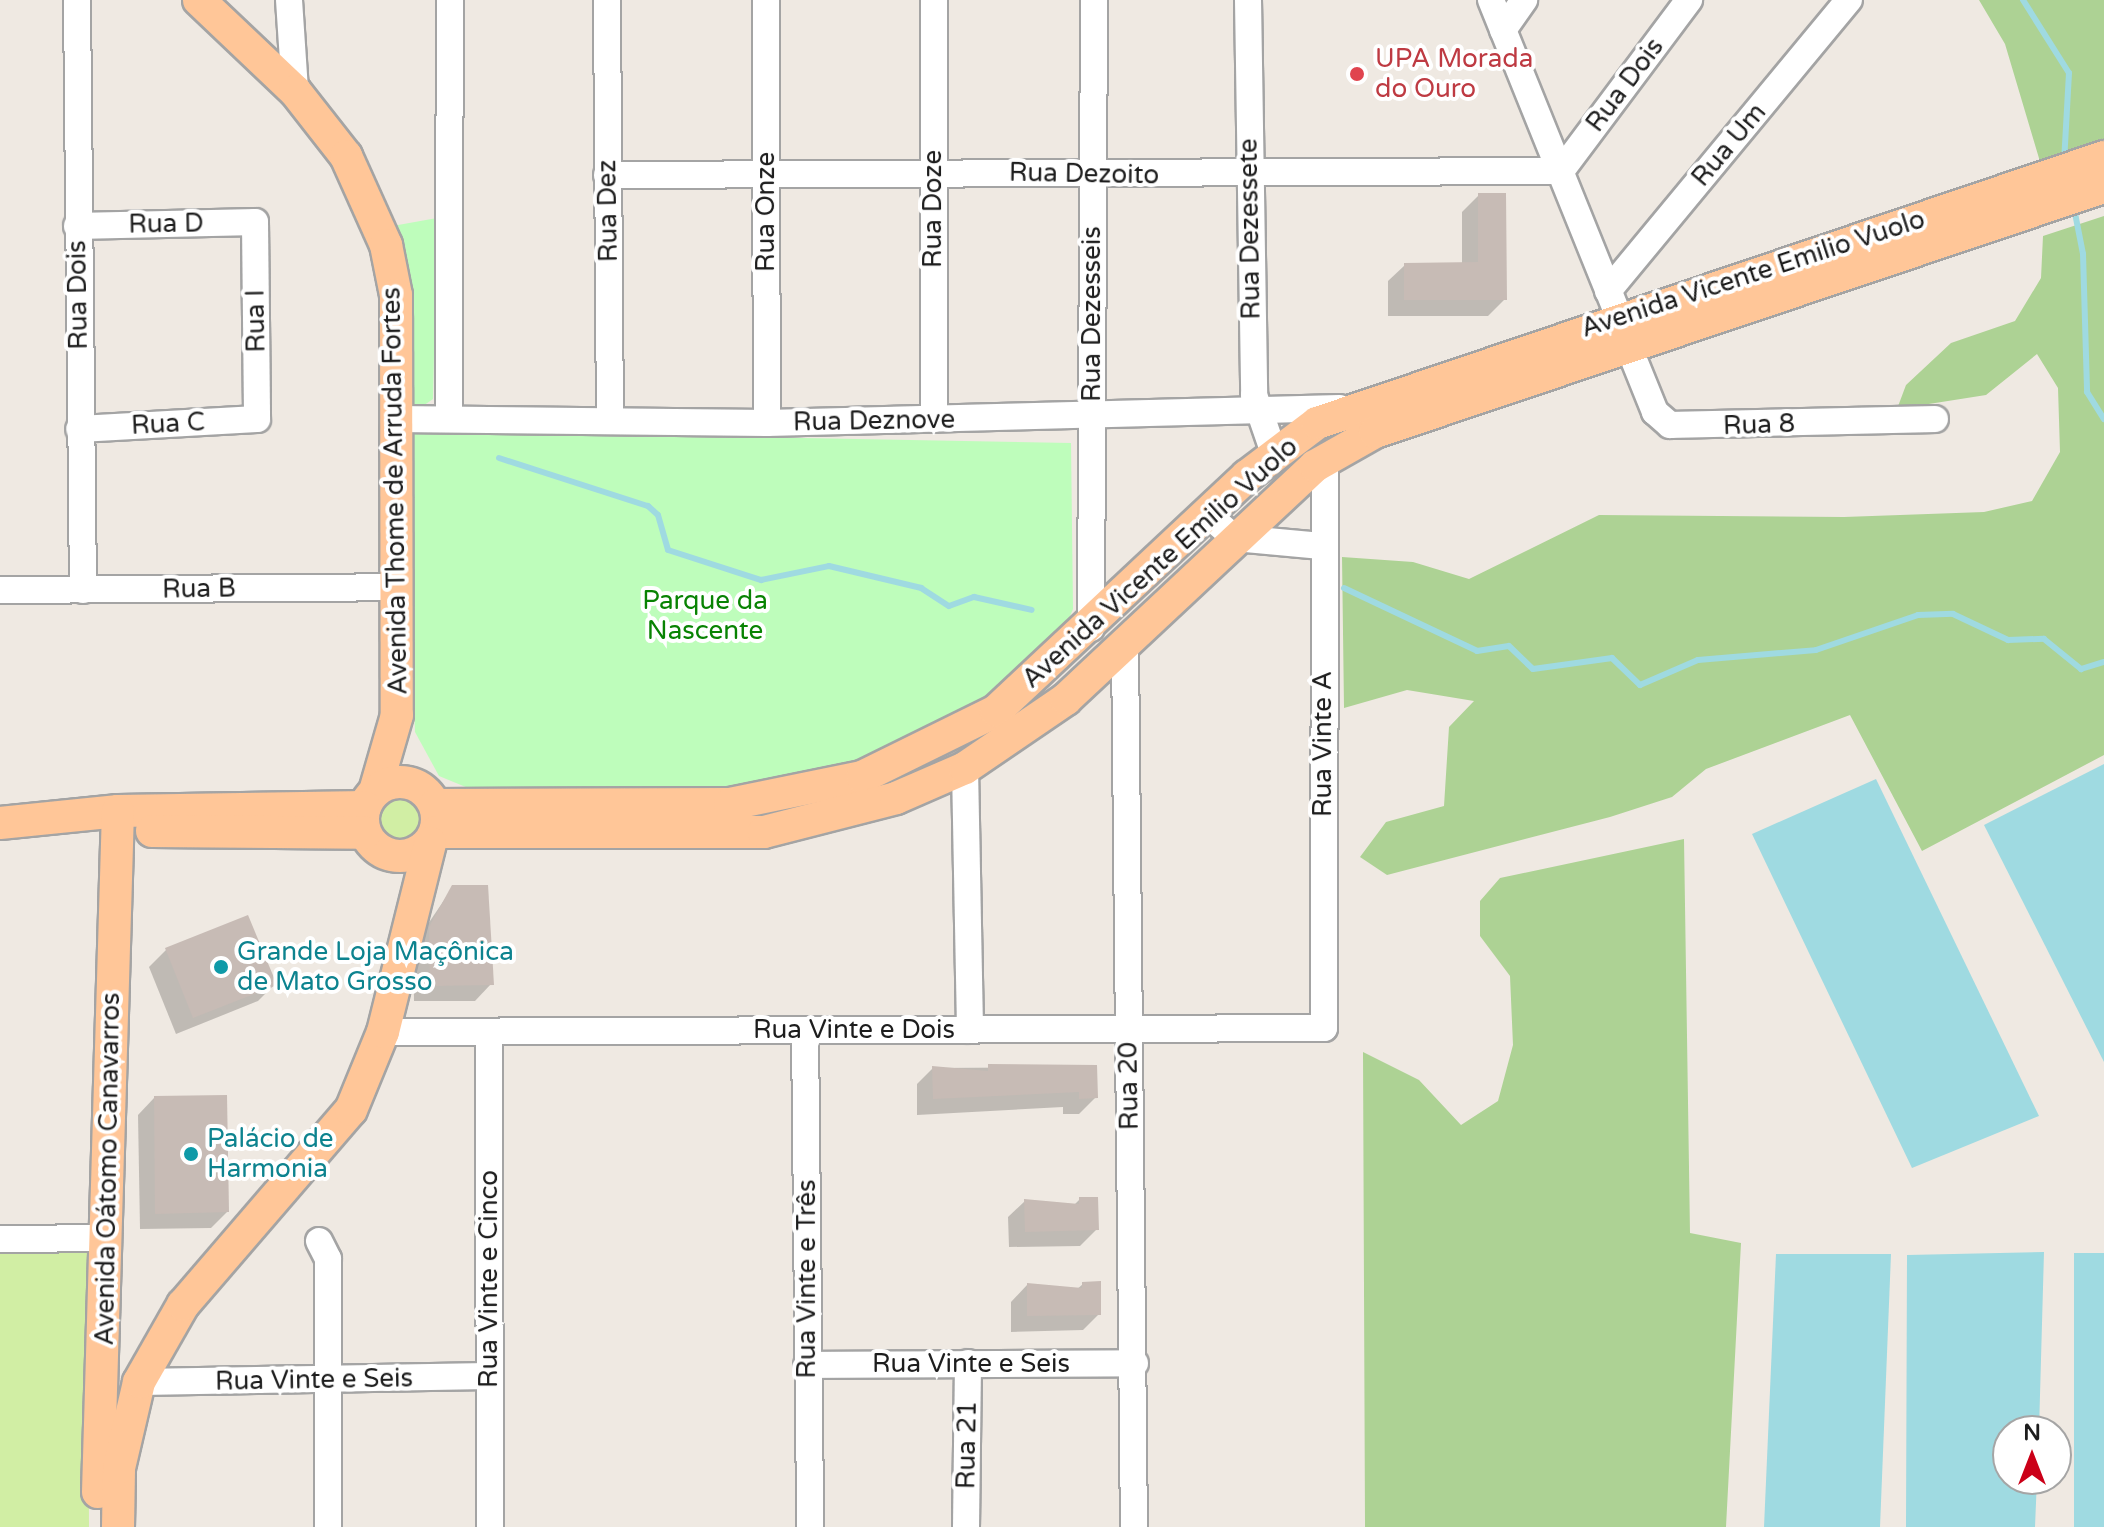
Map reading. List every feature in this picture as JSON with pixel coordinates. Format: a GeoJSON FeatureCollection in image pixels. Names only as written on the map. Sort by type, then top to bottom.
{"type":"FeatureCollection","features":[{"type":"Feature","properties":{"kind":"main road","name":"Avenida Thome de Arruda Fortes"},"geometry":{"type":"LineString","coordinates":[[199,0],[295,91],[346,156],[386,245],[396,295],[397,715],[368,810]]}},
{"type":"Feature","properties":{"kind":"main road","name":"Avenida Vicente Emilio Vuolo"},"geometry":{"type":"LineString","coordinates":[[431,817],[764,832],[896,798],[965,768],[1066,699],[1235,538],[1325,460],[1375,432],[1630,350],[2017,201],[2104,157]]}},
{"type":"Feature","properties":{"kind":"main road","name":"Avenida Vicente Emilio Vuolo"},"geometry":{"type":"LineString","coordinates":[[431,817],[730,804],[813,793],[949,739],[996,711],[1091,628],[1274,453],[1352,407],[1614,304],[2017,201],[2104,187]]}},
{"type":"Feature","properties":{"kind":"main road","name":"Avenida Thome de Arruda Fortes"},"geometry":{"type":"LineString","coordinates":[[397,715],[431,817]]}},
{"type":"Feature","properties":{"kind":"main road"},"geometry":{"type":"LineString","coordinates":[[10,823],[368,810],[399,782],[431,817],[411,855],[389,855],[368,810]]}},
{"type":"Feature","properties":{"kind":"main road","name":"Avenida Oátomo Canavarros"},"geometry":{"type":"LineString","coordinates":[[118,1527],[119,1468],[139,1382],[183,1305],[351,1110],[383,1032],[431,817]]}},
{"type":"Feature","properties":{"kind":"main road","name":"Avenida Oátomo Canavarros"},"geometry":{"type":"LineString","coordinates":[[96,1527],[117,821]]}},
{"type":"Feature","properties":{"kind":"street","name":"Rua Dois"},"geometry":{"type":"LineString","coordinates":[[77,0],[83,590]]}},
{"type":"Feature","properties":{"kind":"street"},"geometry":{"type":"LineString","coordinates":[[289,0],[295,91]]}},
{"type":"Feature","properties":{"kind":"street"},"geometry":{"type":"LineString","coordinates":[[449,418],[450,0]]}},
{"type":"Feature","properties":{"kind":"street","name":"Rua Dez"},"geometry":{"type":"LineString","coordinates":[[607,0],[610,421]]}},
{"type":"Feature","properties":{"kind":"street","name":"Rua Onze"},"geometry":{"type":"LineString","coordinates":[[766,0],[767,423]]}},
{"type":"Feature","properties":{"kind":"street","name":"Rua Doze"},"geometry":{"type":"LineString","coordinates":[[934,0],[934,419]]}},
{"type":"Feature","properties":{"kind":"street","name":"Rua Dezesseis"},"geometry":{"type":"LineString","coordinates":[[1091,628],[1094,0]]}},
{"type":"Feature","properties":{"kind":"street","name":"Rua Dezessete"},"geometry":{"type":"LineString","coordinates":[[1248,0],[1248,175],[1256,415],[1274,453]]}},
{"type":"Feature","properties":{"kind":"street"},"geometry":{"type":"LineString","coordinates":[[1491,0],[1614,304]]}},
{"type":"Feature","properties":{"kind":"street"},"geometry":{"type":"LineString","coordinates":[[1503,30],[1524,0]]}},
{"type":"Feature","properties":{"kind":"street","name":"Rua Dois"},"geometry":{"type":"LineString","coordinates":[[1561,171],[1689,0]]}},
{"type":"Feature","properties":{"kind":"street","name":"Rua Um"},"geometry":{"type":"LineString","coordinates":[[1614,304],[1849,0]]}},
{"type":"Feature","properties":{"kind":"street","name":"Rua Dezoito"},"geometry":{"type":"LineString","coordinates":[[607,175],[766,176],[932,171],[1248,175],[1561,171]]}},
{"type":"Feature","properties":{"kind":"street","name":"Rua D"},"geometry":{"type":"LineString","coordinates":[[77,226],[255,222]]}},
{"type":"Feature","properties":{"kind":"street","name":"Rua I"},"geometry":{"type":"LineString","coordinates":[[255,222],[257,419]]}},
{"type":"Feature","properties":{"kind":"street","name":"Rua 8"},"geometry":{"type":"LineString","coordinates":[[1630,350],[1655,412],[1670,425],[1935,419]]}},
{"type":"Feature","properties":{"kind":"street","name":"Rua Deznove"},"geometry":{"type":"LineString","coordinates":[[396,419],[767,423],[1256,415],[1352,407]]}},
{"type":"Feature","properties":{"kind":"street","name":"Rua C"},"geometry":{"type":"LineString","coordinates":[[79,429],[257,419]]}},
{"type":"Feature","properties":{"kind":"street","name":"Rua Vinte A"},"geometry":{"type":"LineString","coordinates":[[1324,1028],[1322,546],[1325,460]]}},
{"type":"Feature","properties":{"kind":"street"},"geometry":{"type":"LineString","coordinates":[[1207,514],[1235,538],[1322,546]]}},
{"type":"Feature","properties":{"kind":"street","name":"Rua B"},"geometry":{"type":"LineString","coordinates":[[0,590],[397,587]]}},
{"type":"Feature","properties":{"kind":"street","name":"Rua 20"},"geometry":{"type":"LineString","coordinates":[[1125,645],[1135,1363],[1134,1527]]}},
{"type":"Feature","properties":{"kind":"street"},"geometry":{"type":"LineString","coordinates":[[965,768],[970,1030]]}},
{"type":"Feature","properties":{"kind":"street","name":"Rua Vinte e Dois"},"geometry":{"type":"LineString","coordinates":[[383,1032],[1324,1028]]}},
{"type":"Feature","properties":{"kind":"street","name":"Rua Vinte e Três"},"geometry":{"type":"LineString","coordinates":[[805,1030],[810,1527]]}},
{"type":"Feature","properties":{"kind":"street","name":"Rua Vinte e Cinco"},"geometry":{"type":"LineString","coordinates":[[489,1032],[490,1527]]}},
{"type":"Feature","properties":{"kind":"street"},"geometry":{"type":"LineString","coordinates":[[0,1239],[106,1238]]}},
{"type":"Feature","properties":{"kind":"street"},"geometry":{"type":"LineString","coordinates":[[319,1241],[328,1259],[328,1527]]}},
{"type":"Feature","properties":{"kind":"street","name":"Rua 21"},"geometry":{"type":"LineString","coordinates":[[966,1527],[968,1363]]}},
{"type":"Feature","properties":{"kind":"street","name":"Rua Vinte e Seis"},"geometry":{"type":"LineString","coordinates":[[807,1365],[1135,1363]]}},
{"type":"Feature","properties":{"kind":"street","name":"Rua Vinte e Seis"},"geometry":{"type":"LineString","coordinates":[[139,1382],[328,1382],[490,1376]]}},
{"type":"Feature","properties":{"kind":"green space"},"geometry":{"type":"Polygon","coordinates":[[[1979,0],[2104,0],[2104,143],[2041,165],[2005,44],[1979,0]]]}},
{"type":"Feature","properties":{"kind":"green space"},"geometry":{"type":"Polygon","coordinates":[[[2104,216],[2104,755],[1922,851],[1850,715],[1706,769],[1672,797],[1610,817],[1387,875],[1360,857],[1386,822],[1444,806],[1449,727],[1474,701],[1407,690],[1344,708],[1342,557],[1413,562],[1469,579],[1599,515],[1844,517],[1984,512],[2032,501],[2060,452],[2058,388],[2037,354],[1986,395],[1897,409],[1906,385],[1951,343],[2015,321],[2041,278],[2043,236],[2104,216]]]}},
{"type":"Feature","properties":{"kind":"green space"},"geometry":{"type":"Polygon","coordinates":[[[437,218],[433,399],[420,408],[406,401],[387,227],[437,218]]]}},
{"type":"Feature","properties":{"kind":"green space","name":"Parque da Nascente"},"geometry":{"type":"Polygon","coordinates":[[[423,431],[1071,443],[1073,609],[1060,640],[973,715],[899,755],[715,797],[473,790],[439,776],[415,732],[405,447],[406,435],[423,431]]]}},
{"type":"Feature","properties":{"kind":"green space"},"geometry":{"type":"Polygon","coordinates":[[[395,791],[415,799],[423,819],[415,839],[395,847],[375,839],[367,819],[375,799],[395,791]]]}},
{"type":"Feature","properties":{"kind":"green space"},"geometry":{"type":"Polygon","coordinates":[[[1684,839],[1690,1233],[1741,1243],[1726,1527],[1365,1527],[1363,1052],[1419,1080],[1461,1125],[1498,1101],[1513,1045],[1510,976],[1480,936],[1480,901],[1500,878],[1684,839]]]}},
{"type":"Feature","properties":{"kind":"green space"},"geometry":{"type":"Polygon","coordinates":[[[88,1247],[89,1527],[0,1527],[0,1248],[88,1247]]]}},
{"type":"Feature","properties":{"kind":"water"},"geometry":{"type":"Polygon","coordinates":[[[2104,764],[2104,1062],[1984,825],[2104,764]]]}},
{"type":"Feature","properties":{"kind":"water"},"geometry":{"type":"Polygon","coordinates":[[[1876,779],[2039,1116],[1912,1168],[1752,834],[1876,779]]]}},
{"type":"Feature","properties":{"kind":"water"},"geometry":{"type":"Polygon","coordinates":[[[2044,1252],[2039,1415],[1992,1415],[1992,1495],[2036,1495],[2035,1527],[1906,1527],[1907,1255],[2044,1252]]]}},
{"type":"Feature","properties":{"kind":"water"},"geometry":{"type":"Polygon","coordinates":[[[2074,1253],[2104,1253],[2104,1527],[2074,1527],[2074,1253]]]}},
{"type":"Feature","properties":{"kind":"water"},"geometry":{"type":"Polygon","coordinates":[[[1776,1254],[1891,1254],[1880,1527],[1764,1527],[1776,1254]]]}},
{"type":"Feature","properties":{"kind":"building"},"geometry":{"type":"Polygon","coordinates":[[[1478,193],[1506,193],[1507,300],[1404,300],[1404,263],[1478,262],[1478,193]]]}},
{"type":"Feature","properties":{"kind":"building"},"geometry":{"type":"Polygon","coordinates":[[[452,885],[488,885],[494,985],[430,986],[429,927],[452,885]]]}},
{"type":"Feature","properties":{"kind":"building","name":"Grande Loja Maçônica de Mato Grosso"},"geometry":{"type":"Polygon","coordinates":[[[248,915],[277,985],[193,1018],[165,948],[248,915]]]}},
{"type":"Feature","properties":{"kind":"building"},"geometry":{"type":"Polygon","coordinates":[[[988,1064],[1097,1065],[1098,1098],[1079,1099],[1079,1092],[933,1099],[932,1066],[988,1071],[988,1064]]]}},
{"type":"Feature","properties":{"kind":"building","name":"Palácio de Harmonia"},"geometry":{"type":"Polygon","coordinates":[[[227,1095],[229,1212],[155,1214],[154,1096],[227,1095]]]}},
{"type":"Feature","properties":{"kind":"building"},"geometry":{"type":"Polygon","coordinates":[[[1079,1197],[1098,1197],[1099,1230],[1025,1232],[1024,1199],[1079,1204],[1079,1197]]]}},
{"type":"Feature","properties":{"kind":"building"},"geometry":{"type":"Polygon","coordinates":[[[1101,1281],[1101,1315],[1027,1316],[1027,1283],[1082,1288],[1082,1282],[1101,1281]]]}},
{"type":"Feature","properties":{"kind":"waterway"},"geometry":{"type":"LineString","coordinates":[[2023,0],[2069,73],[2064,162]]}},
{"type":"Feature","properties":{"kind":"waterway"},"geometry":{"type":"LineString","coordinates":[[2074,208],[2083,254],[2087,392],[2104,419]]}},
{"type":"Feature","properties":{"kind":"waterway"},"geometry":{"type":"LineString","coordinates":[[499,458],[648,506],[658,515],[668,550],[761,580],[829,566],[921,588],[949,606],[974,597],[1032,610]]}},
{"type":"Feature","properties":{"kind":"waterway"},"geometry":{"type":"LineString","coordinates":[[1344,588],[1477,651],[1509,646],[1533,669],[1612,658],[1640,685],[1698,660],[1816,650],[1918,615],[1953,614],[2008,640],[2044,639],[2081,669],[2104,662]]}},
{"type":"Feature","properties":{"kind":"place","name":"UPA Morada do Ouro"},"geometry":{"type":"Point","coordinates":[1357,74]}},
{"type":"Feature","properties":{"kind":"place","name":"Grande Loja Maçônica de Mato Grosso"},"geometry":{"type":"Point","coordinates":[221,967]}},
{"type":"Feature","properties":{"kind":"place","name":"Palácio de Harmonia"},"geometry":{"type":"Point","coordinates":[191,1154]}}]}
